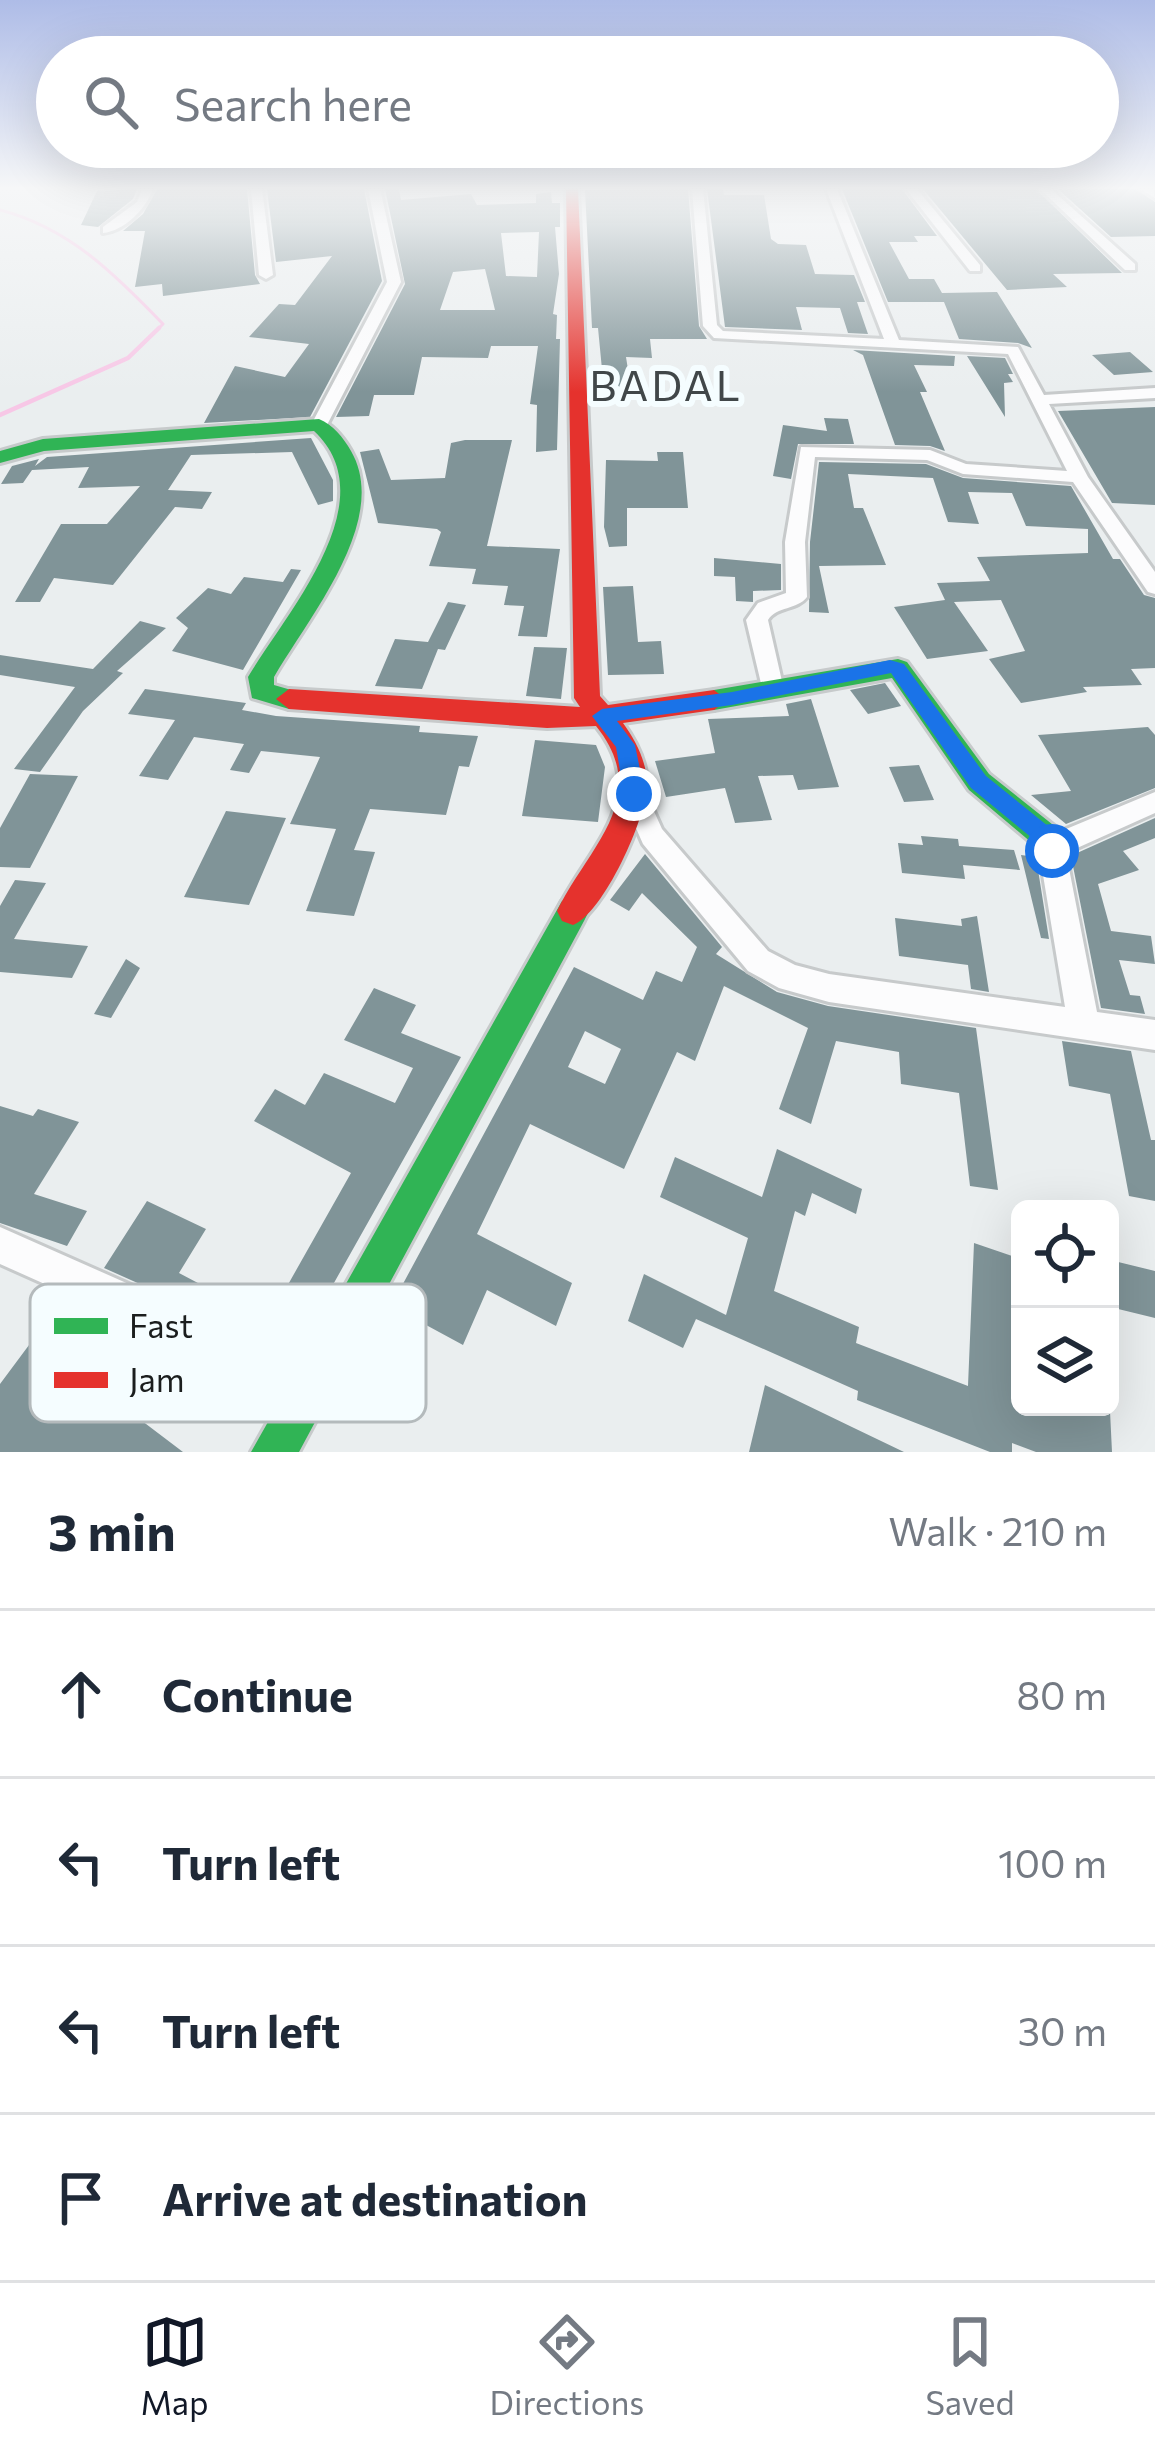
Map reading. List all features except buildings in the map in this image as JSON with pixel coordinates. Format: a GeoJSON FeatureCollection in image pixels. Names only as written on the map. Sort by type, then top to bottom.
{"type":"FeatureCollection","features":[{"type":"Feature","properties":{"kind":"street"},"geometry":{"type":"LineString","coordinates":[[264,257],[266,275]]}},
{"type":"Feature","properties":{"kind":"street"},"geometry":{"type":"LineString","coordinates":[[319,425],[394,282],[389,257]]}},
{"type":"Feature","properties":{"kind":"street"},"geometry":{"type":"LineString","coordinates":[[574,257],[587,698],[625,745],[634,794],[652,836],[758,961],[774,969],[829,988],[1155,1035]]}},
{"type":"Feature","properties":{"kind":"street"},"geometry":{"type":"LineString","coordinates":[[703,257],[710,326],[719,334],[1010,349],[1079,477],[1155,587]]}},
{"type":"Feature","properties":{"kind":"street"},"geometry":{"type":"LineString","coordinates":[[859,257],[893,344]]}},
{"type":"Feature","properties":{"kind":"street"},"geometry":{"type":"LineString","coordinates":[[966,257],[975,268]]}},
{"type":"Feature","properties":{"kind":"street"},"geometry":{"type":"LineString","coordinates":[[1119,257],[1130,267]]}},
{"type":"Feature","properties":{"kind":"street"},"geometry":{"type":"LineString","coordinates":[[1036,400],[1155,393]]}},
{"type":"Feature","properties":{"kind":"street"},"geometry":{"type":"LineString","coordinates":[[0,457],[43,445],[319,425],[329,432],[354,481],[356,501],[349,522],[261,677],[261,692],[276,698],[548,718],[602,716],[772,690],[885,666],[898,668],[979,782],[1056,845]]}},
{"type":"Feature","properties":{"kind":"street"},"geometry":{"type":"LineString","coordinates":[[772,690],[757,620],[765,608],[797,596],[795,542],[807,451],[930,455],[963,469],[1079,477]]}},
{"type":"Feature","properties":{"kind":"street"},"geometry":{"type":"LineString","coordinates":[[366,1284],[569,917],[624,827],[634,794]]}},
{"type":"Feature","properties":{"kind":"street"},"geometry":{"type":"LineString","coordinates":[[1084,1026],[1052,851],[1056,845],[1155,802]]}},
{"type":"Feature","properties":{"kind":"street"},"geometry":{"type":"LineString","coordinates":[[0,1245],[87,1284]]}},
{"type":"Feature","properties":{"kind":"street"},"geometry":{"type":"LineString","coordinates":[[274,1452],[290,1422]]}},
{"type":"Feature","properties":{"kind":"waterway"},"geometry":{"type":"LineString","coordinates":[[91,257],[163,324],[159,328]]}},
{"type":"Feature","properties":{"kind":"waterway"},"geometry":{"type":"LineString","coordinates":[[0,415],[128,358],[159,328]]}},
{"type":"Feature","properties":{"kind":"waterway"},"geometry":{"type":"LineString","coordinates":[[156,331],[159,328]]}},
{"type":"Feature","properties":{"kind":"traffic: fast"},"geometry":{"type":"LineString","coordinates":[[0,457],[43,445],[319,425],[347,463],[352,510],[326,568],[261,677],[261,691],[289,699]]}},
{"type":"Feature","properties":{"kind":"traffic: fast"},"geometry":{"type":"LineString","coordinates":[[714,700],[898,668],[979,782],[1056,845]]}},
{"type":"Feature","properties":{"kind":"traffic: fast"},"geometry":{"type":"LineString","coordinates":[[367,1284],[573,911]]}},
{"type":"Feature","properties":{"kind":"traffic: fast"},"geometry":{"type":"LineString","coordinates":[[274,1452],[291,1422]]}},
{"type":"Feature","properties":{"kind":"traffic: jam"},"geometry":{"type":"LineString","coordinates":[[573,911],[622,830],[633,786],[622,742],[587,698],[574,257]]}},
{"type":"Feature","properties":{"kind":"traffic: jam"},"geometry":{"type":"LineString","coordinates":[[289,699],[547,718],[602,716],[714,700]]}},
{"type":"Feature","properties":{"kind":"district","name":"BADAL"},"geometry":{"type":"Point","coordinates":[666,386]}},
{"type":"Feature","properties":{"kind":"route"},"geometry":{"type":"LineString","coordinates":[[634,794],[625,745],[602,716],[732,698],[890,666],[898,668],[979,782],[1056,845],[1052,851]]}}]}
